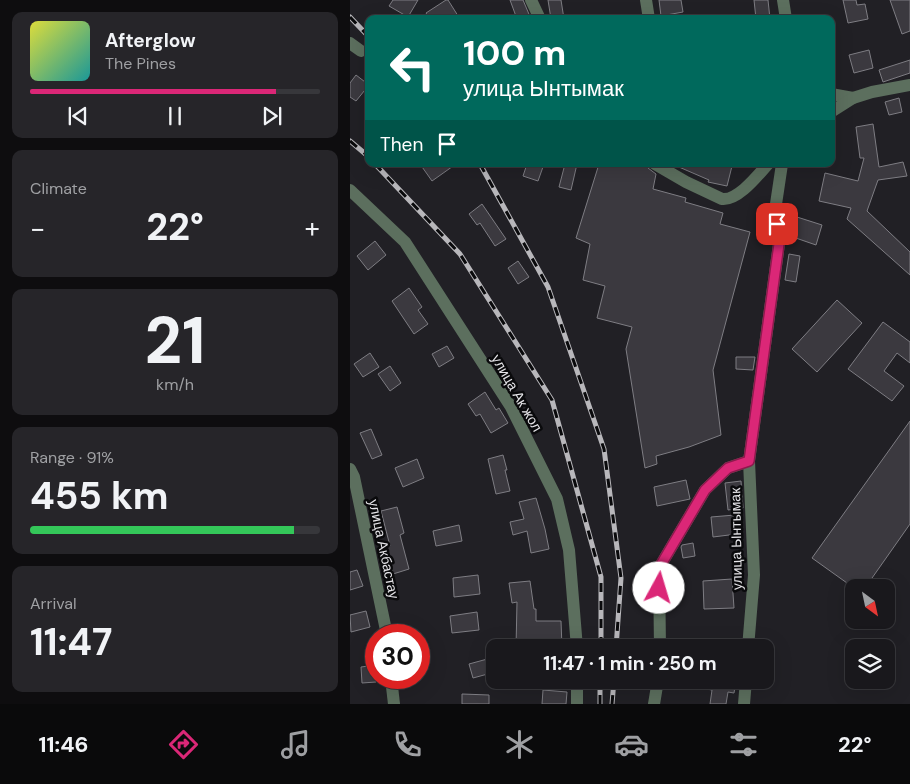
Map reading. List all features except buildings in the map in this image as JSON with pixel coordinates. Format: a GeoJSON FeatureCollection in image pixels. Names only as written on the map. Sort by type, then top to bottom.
{"type":"FeatureCollection","features":[{"type":"Feature","properties":{"kind":"street"},"geometry":{"type":"LineString","coordinates":[[531,0],[538,15]]}},
{"type":"Feature","properties":{"kind":"street"},"geometry":{"type":"LineString","coordinates":[[646,0],[648,15]]}},
{"type":"Feature","properties":{"kind":"street"},"geometry":{"type":"LineString","coordinates":[[783,0],[785,15]]}},
{"type":"Feature","properties":{"kind":"street"},"geometry":{"type":"LineString","coordinates":[[350,43],[360,51]]}},
{"type":"Feature","properties":{"kind":"street"},"geometry":{"type":"LineString","coordinates":[[835,109],[853,98],[872,92],[910,85]]}},
{"type":"Feature","properties":{"kind":"street"},"geometry":{"type":"LineString","coordinates":[[835,95],[853,98]]}},
{"type":"Feature","properties":{"kind":"street"},"geometry":{"type":"LineString","coordinates":[[660,167],[686,182],[727,200],[743,189],[765,167]]}},
{"type":"Feature","properties":{"kind":"street","name":"улица Ынтымак"},"geometry":{"type":"LineString","coordinates":[[749,639],[754,575],[749,461],[779,244],[776,204],[782,167]]}},
{"type":"Feature","properties":{"kind":"street","name":"улица Ак жол"},"geometry":{"type":"LineString","coordinates":[[350,190],[405,242],[511,407],[557,499],[569,550],[578,639]]}},
{"type":"Feature","properties":{"kind":"street","name":"улица Ынтымак"},"geometry":{"type":"LineString","coordinates":[[660,639],[659,568],[705,490],[728,468],[749,461]]}},
{"type":"Feature","properties":{"kind":"street","name":"улица Акбастау"},"geometry":{"type":"LineString","coordinates":[[350,469],[354,476],[385,624]]}},
{"type":"Feature","properties":{"kind":"street"},"geometry":{"type":"LineString","coordinates":[[392,689],[394,704]]}},
{"type":"Feature","properties":{"kind":"street"},"geometry":{"type":"LineString","coordinates":[[577,689],[577,704]]}},
{"type":"Feature","properties":{"kind":"street"},"geometry":{"type":"LineString","coordinates":[[654,704],[656,689]]}},
{"type":"Feature","properties":{"kind":"street"},"geometry":{"type":"LineString","coordinates":[[744,704],[745,689]]}},
{"type":"Feature","properties":{"kind":"railway"},"geometry":{"type":"LineString","coordinates":[[350,17],[365,33]]}},
{"type":"Feature","properties":{"kind":"railway"},"geometry":{"type":"LineString","coordinates":[[350,141],[365,154]]}},
{"type":"Feature","properties":{"kind":"railway"},"geometry":{"type":"LineString","coordinates":[[378,167],[460,254],[552,400],[601,577],[601,639]]}},
{"type":"Feature","properties":{"kind":"railway"},"geometry":{"type":"LineString","coordinates":[[482,167],[548,287],[604,449],[621,578],[617,639]]}},
{"type":"Feature","properties":{"kind":"railway"},"geometry":{"type":"LineString","coordinates":[[600,689],[600,704]]}},
{"type":"Feature","properties":{"kind":"railway"},"geometry":{"type":"LineString","coordinates":[[612,704],[613,689]]}},
{"type":"Feature","properties":{"kind":"route"},"geometry":{"type":"LineString","coordinates":[[659,588],[659,568],[705,490],[728,468],[749,461],[779,244],[777,224]]}}]}
